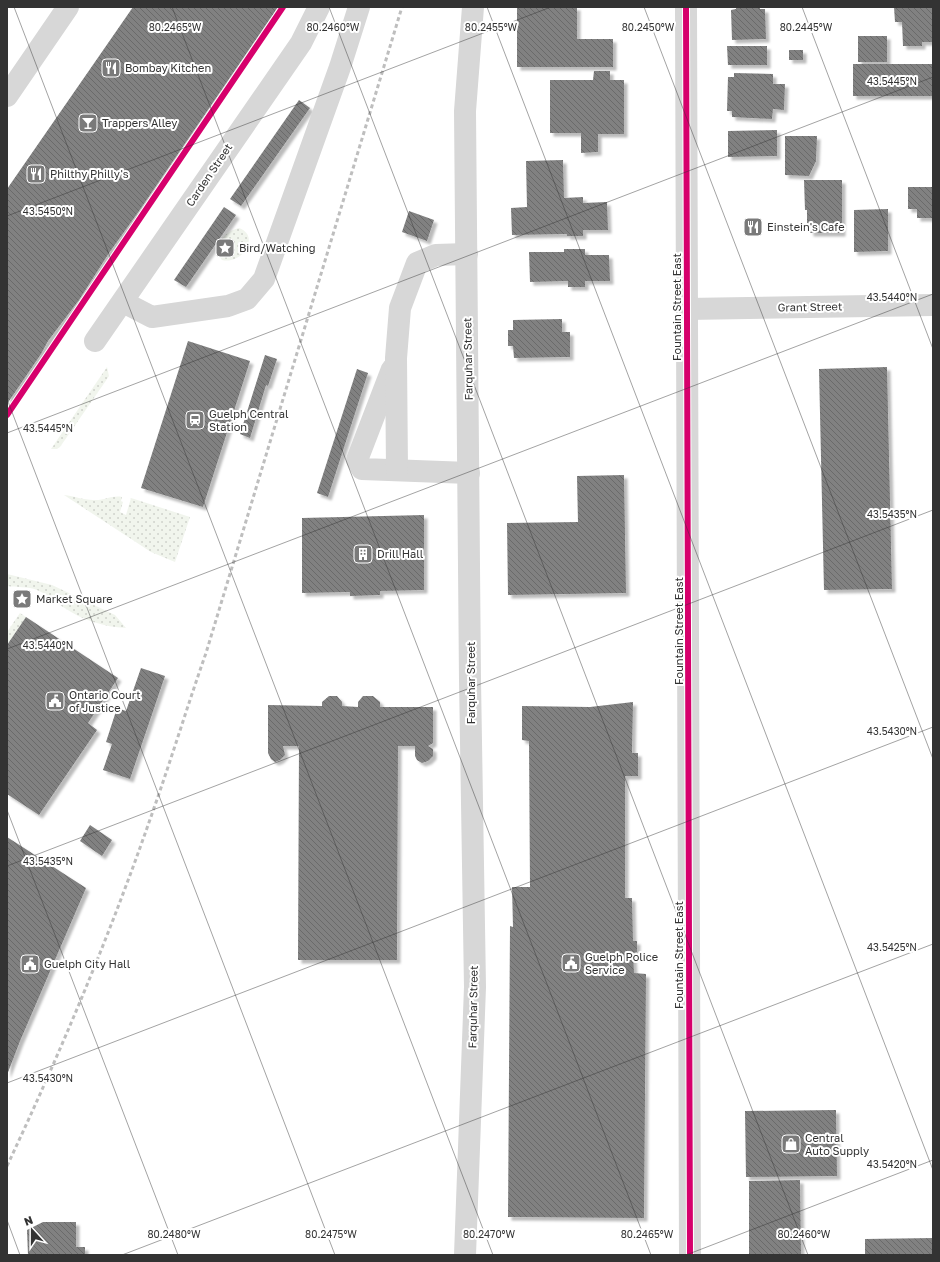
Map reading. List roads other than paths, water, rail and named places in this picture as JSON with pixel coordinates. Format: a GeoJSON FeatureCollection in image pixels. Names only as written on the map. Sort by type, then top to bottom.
{"type":"FeatureCollection","features":[{"type":"Feature","properties":{"kind":"street"},"geometry":{"type":"LineString","coordinates":[[7,96],[68,7]]}},
{"type":"Feature","properties":{"kind":"street","name":"Carden Street"},"geometry":{"type":"LineString","coordinates":[[95,341],[301,43],[319,7]]}},
{"type":"Feature","properties":{"kind":"street"},"geometry":{"type":"LineString","coordinates":[[123,302],[152,318],[228,306],[247,299],[264,279],[340,67],[359,7]]}},
{"type":"Feature","properties":{"kind":"street","name":"Farquhar Street"},"geometry":{"type":"LineString","coordinates":[[465,1255],[475,987],[465,111],[473,7]]}},
{"type":"Feature","properties":{"kind":"street","name":"Fountain Street East"},"geometry":{"type":"LineString","coordinates":[[686,7],[690,1255]]}},
{"type":"Feature","properties":{"kind":"street"},"geometry":{"type":"LineString","coordinates":[[397,470],[396,358],[400,308],[417,263],[436,255],[467,254]]}},
{"type":"Feature","properties":{"kind":"street","name":"Grant Street"},"geometry":{"type":"LineString","coordinates":[[687,309],[933,305]]}},
{"type":"Feature","properties":{"kind":"street"},"geometry":{"type":"LineString","coordinates":[[396,358],[357,460],[362,469],[469,473]]}},
{"type":"Feature","properties":{"kind":"railway"},"geometry":{"type":"LineString","coordinates":[[7,1166],[67,1033],[104,944],[161,789],[206,653],[402,7]]}},
{"type":"Feature","properties":{"kind":"place","name":"Bombay Kitchen"},"geometry":{"type":"Point","coordinates":[111,68]}},
{"type":"Feature","properties":{"kind":"place","name":"Trappers Alley"},"geometry":{"type":"Point","coordinates":[88,123]}},
{"type":"Feature","properties":{"kind":"place","name":"Philthy Philly's"},"geometry":{"type":"Point","coordinates":[36,174]}},
{"type":"Feature","properties":{"kind":"place","name":"Einstein's Cafe"},"geometry":{"type":"Point","coordinates":[753,227]}},
{"type":"Feature","properties":{"kind":"place","name":"Bird/Watching"},"geometry":{"type":"Point","coordinates":[225,248]}},
{"type":"Feature","properties":{"kind":"place","name":"Guelph Central Station"},"geometry":{"type":"Point","coordinates":[195,420]}},
{"type":"Feature","properties":{"kind":"place","name":"Drill Hall"},"geometry":{"type":"Point","coordinates":[363,554]}},
{"type":"Feature","properties":{"kind":"place","name":"Market Square"},"geometry":{"type":"Point","coordinates":[22,599]}},
{"type":"Feature","properties":{"kind":"place","name":"Ontario Court of Justice"},"geometry":{"type":"Point","coordinates":[55,701]}},
{"type":"Feature","properties":{"kind":"place","name":"Guelph Police Service"},"geometry":{"type":"Point","coordinates":[571,963]}},
{"type":"Feature","properties":{"kind":"place","name":"Guelph City Hall"},"geometry":{"type":"Point","coordinates":[30,964]}},
{"type":"Feature","properties":{"kind":"place","name":"Central Auto Supply"},"geometry":{"type":"Point","coordinates":[791,1144]}}]}
